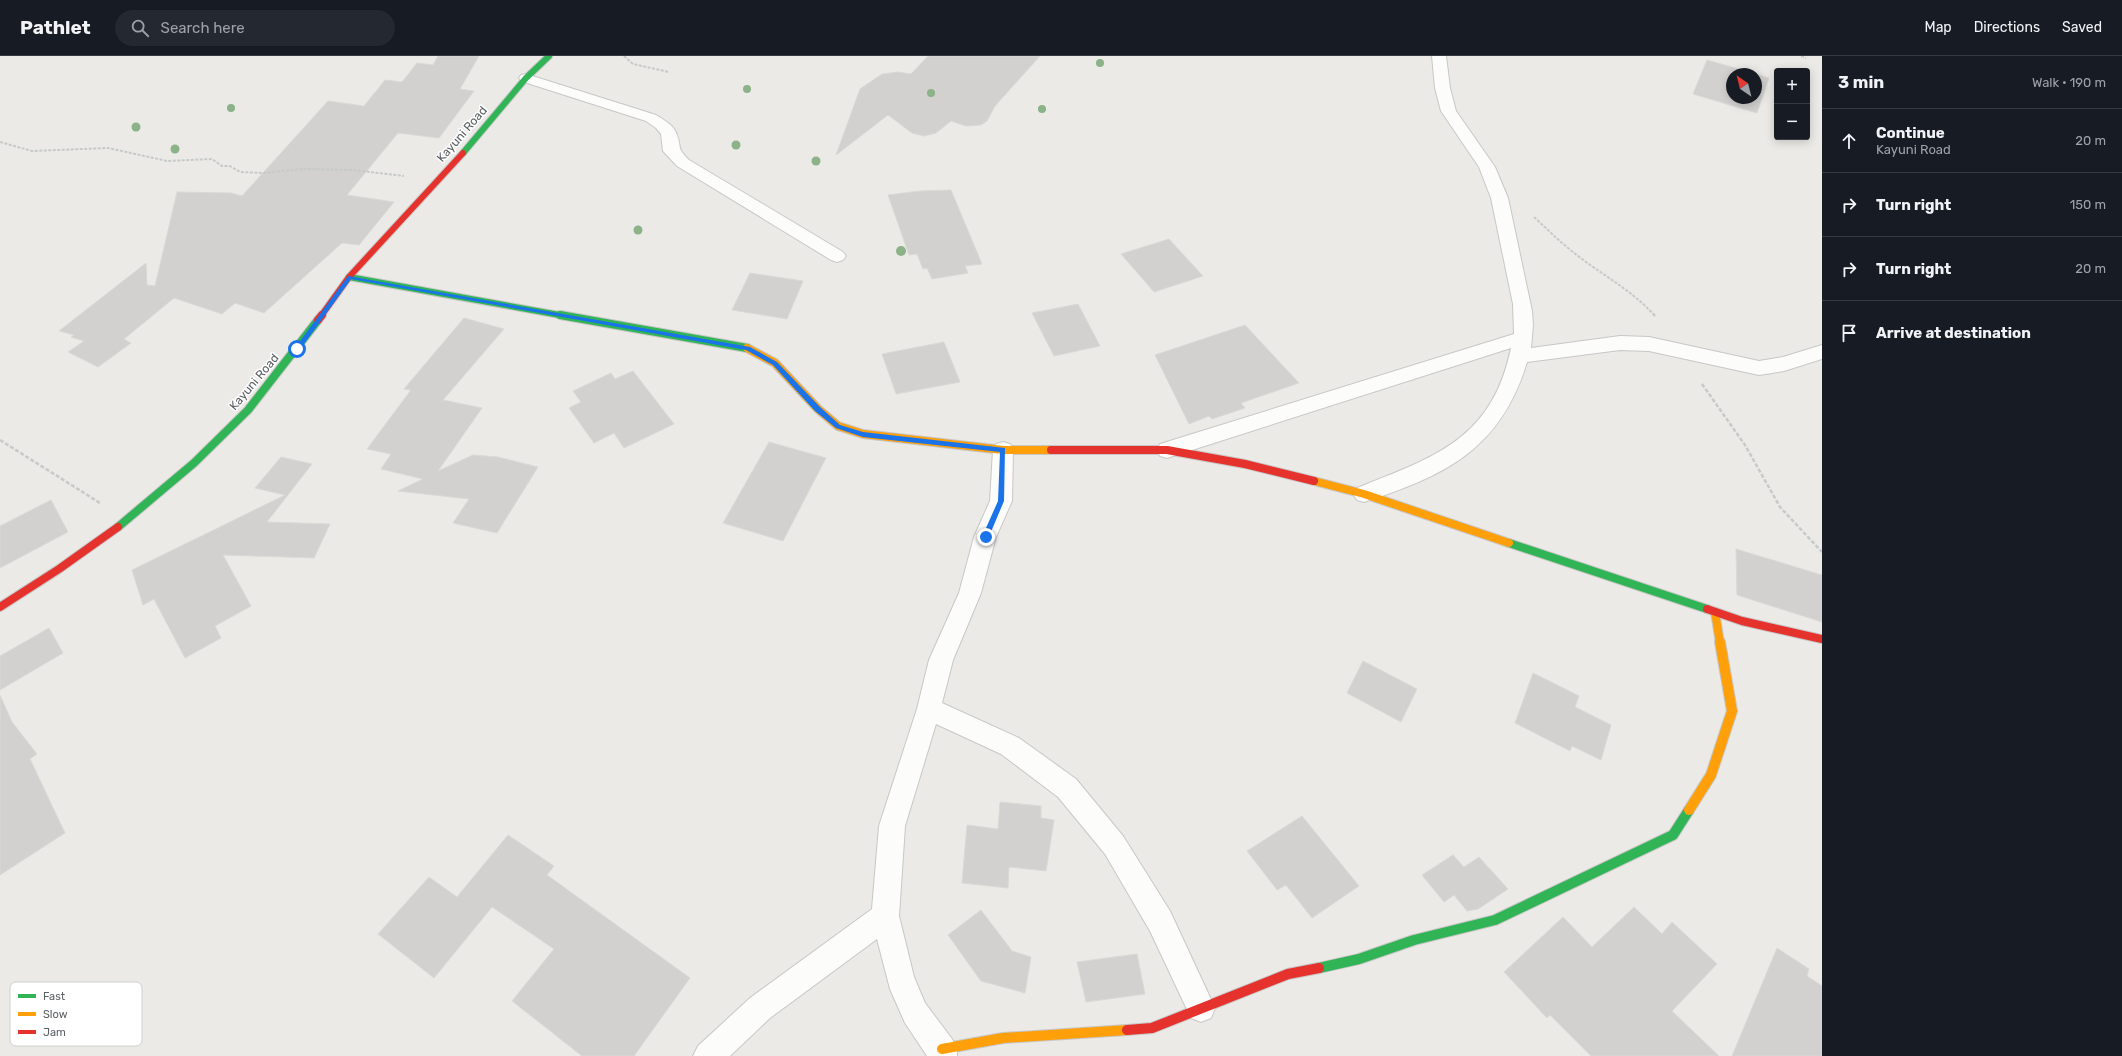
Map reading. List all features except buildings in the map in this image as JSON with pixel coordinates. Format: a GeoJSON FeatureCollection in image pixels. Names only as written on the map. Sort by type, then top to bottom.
{"type":"FeatureCollection","features":[{"type":"Feature","properties":{"kind":"street","name":"Kayuni Road"},"geometry":{"type":"LineString","coordinates":[[0,607],[59,569],[128,520],[194,462],[248,410],[297,349],[349,277],[439,179],[526,78],[549,56]]}},
{"type":"Feature","properties":{"kind":"street"},"geometry":{"type":"LineString","coordinates":[[1364,494],[1444,459],[1466,446],[1488,424],[1510,387],[1524,325],[1509,232],[1496,188],[1484,160],[1452,117],[1441,82],[1439,56]]}},
{"type":"Feature","properties":{"kind":"street"},"geometry":{"type":"LineString","coordinates":[[526,78],[651,118],[662,125],[669,134],[672,151],[683,163],[837,256]]}},
{"type":"Feature","properties":{"kind":"street"},"geometry":{"type":"LineString","coordinates":[[349,277],[748,348],[775,363],[818,409],[838,426],[863,434],[1003,450],[1168,450],[1245,464],[1364,494],[1742,621],[1822,639]]}},
{"type":"Feature","properties":{"kind":"street"},"geometry":{"type":"LineString","coordinates":[[1168,450],[1520,347],[1620,343],[1649,344],[1759,368],[1784,364],[1822,352]]}},
{"type":"Feature","properties":{"kind":"street"},"geometry":{"type":"LineString","coordinates":[[1003,450],[1001,501],[986,537],[970,593],[941,660],[929,709],[904,784],[892,826],[885,916],[900,979],[915,1013],[942,1052],[1003,1038],[1152,1028],[1288,974],[1359,959],[1414,940],[1495,920],[1673,836],[1710,775],[1732,711],[1715,612]]}},
{"type":"Feature","properties":{"kind":"street"},"geometry":{"type":"LineString","coordinates":[[929,709],[1010,746],[1067,788],[1118,852],[1160,921],[1201,1008]]}},
{"type":"Feature","properties":{"kind":"street"},"geometry":{"type":"LineString","coordinates":[[708,1056],[760,1008],[885,916]]}},
{"type":"Feature","properties":{"kind":"path"},"geometry":{"type":"LineString","coordinates":[[624,56],[633,64],[669,72]]}},
{"type":"Feature","properties":{"kind":"path"},"geometry":{"type":"LineString","coordinates":[[1801,56],[1806,58]]}},
{"type":"Feature","properties":{"kind":"path"},"geometry":{"type":"LineString","coordinates":[[0,142],[32,151],[108,148],[167,161],[212,159],[222,166],[230,166],[240,172],[262,173],[302,169],[353,170],[439,179]]}},
{"type":"Feature","properties":{"kind":"path"},"geometry":{"type":"LineString","coordinates":[[1496,188],[1541,223],[1572,252],[1617,282],[1643,303],[1657,319],[1676,350],[1713,398],[1745,446],[1780,507],[1822,552]]}},
{"type":"Feature","properties":{"kind":"path"},"geometry":{"type":"LineString","coordinates":[[0,440],[128,520]]}},
{"type":"Feature","properties":{"kind":"traffic: fast"},"geometry":{"type":"LineString","coordinates":[[463,153],[526,78],[549,56]]}},
{"type":"Feature","properties":{"kind":"traffic: fast"},"geometry":{"type":"LineString","coordinates":[[349,277],[747,348]]}},
{"type":"Feature","properties":{"kind":"traffic: fast"},"geometry":{"type":"LineString","coordinates":[[118,527],[194,463],[248,410],[318,320]]}},
{"type":"Feature","properties":{"kind":"traffic: fast"},"geometry":{"type":"LineString","coordinates":[[1509,543],[1707,609]]}},
{"type":"Feature","properties":{"kind":"traffic: fast"},"geometry":{"type":"LineString","coordinates":[[1319,968],[1359,959],[1414,940],[1495,920],[1673,835],[1689,810]]}},
{"type":"Feature","properties":{"kind":"traffic: slow"},"geometry":{"type":"LineString","coordinates":[[747,348],[775,363],[818,409],[838,426],[863,434],[1003,450],[1051,450]]}},
{"type":"Feature","properties":{"kind":"traffic: slow"},"geometry":{"type":"LineString","coordinates":[[1314,481],[1364,494],[1509,543]]}},
{"type":"Feature","properties":{"kind":"traffic: slow"},"geometry":{"type":"LineString","coordinates":[[1689,810],[1711,775],[1732,711],[1715,612]]}},
{"type":"Feature","properties":{"kind":"traffic: slow"},"geometry":{"type":"LineString","coordinates":[[942,1049],[1003,1038],[1127,1030]]}},
{"type":"Feature","properties":{"kind":"traffic: jam"},"geometry":{"type":"LineString","coordinates":[[318,320],[349,277],[463,153]]}},
{"type":"Feature","properties":{"kind":"traffic: jam"},"geometry":{"type":"LineString","coordinates":[[1051,450],[1167,450],[1245,464],[1314,481]]}},
{"type":"Feature","properties":{"kind":"traffic: jam"},"geometry":{"type":"LineString","coordinates":[[0,607],[59,569],[118,527]]}},
{"type":"Feature","properties":{"kind":"traffic: jam"},"geometry":{"type":"LineString","coordinates":[[1707,609],[1742,621],[1822,639]]}},
{"type":"Feature","properties":{"kind":"traffic: jam"},"geometry":{"type":"LineString","coordinates":[[1127,1030],[1152,1028],[1288,974],[1319,968]]}},
{"type":"Feature","properties":{"kind":"route"},"geometry":{"type":"LineString","coordinates":[[297,349],[349,277],[748,348],[775,363],[818,409],[838,426],[863,434],[1003,450],[1001,501],[986,537]]}}]}
